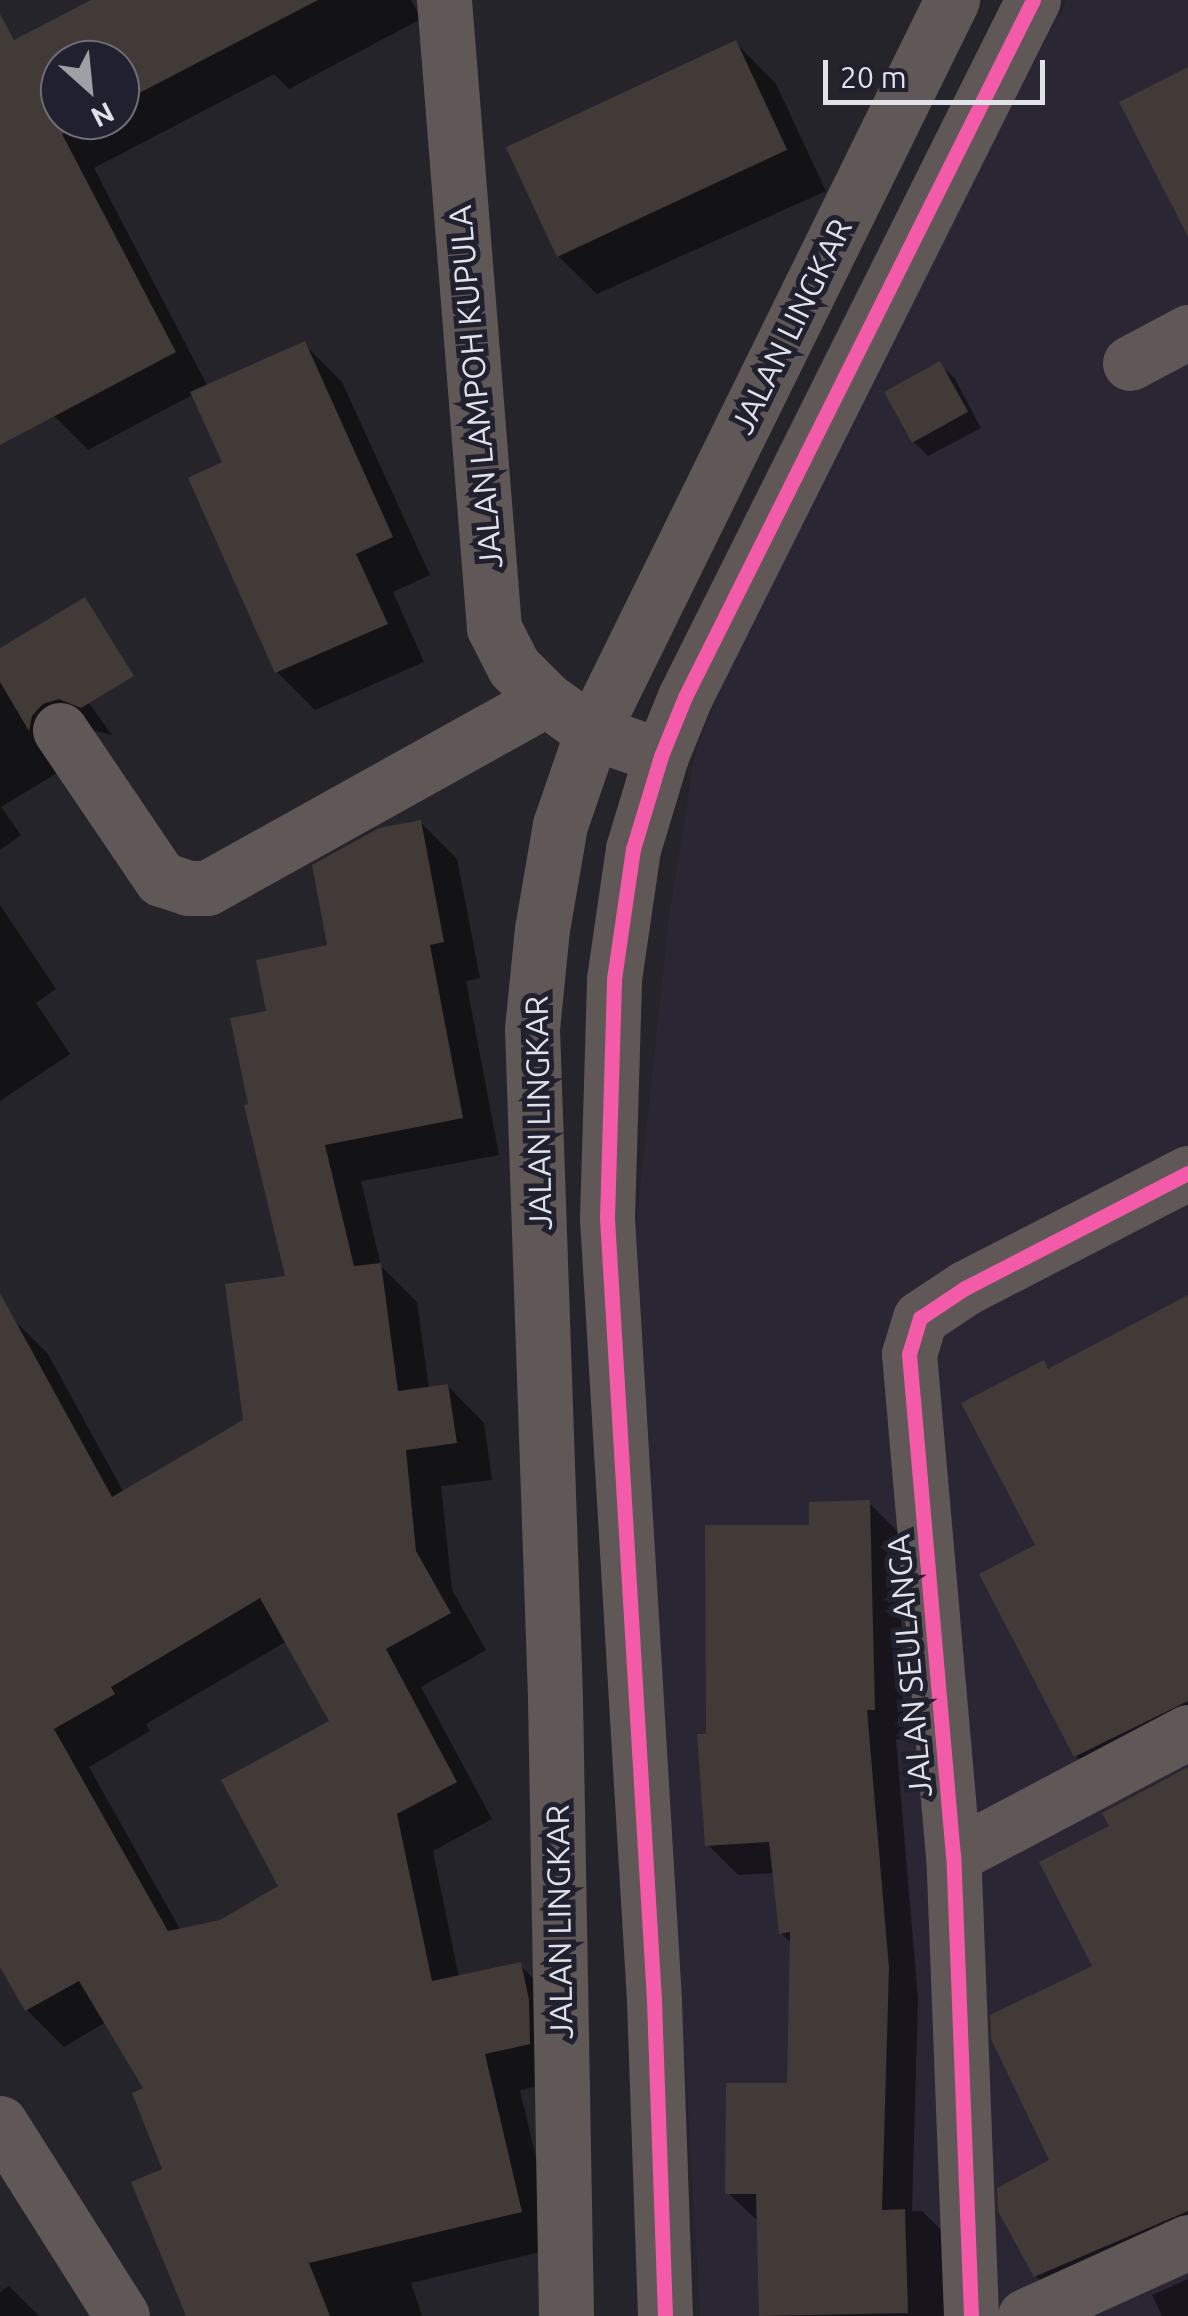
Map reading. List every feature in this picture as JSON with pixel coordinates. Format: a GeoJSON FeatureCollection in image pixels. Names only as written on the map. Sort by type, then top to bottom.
{"type":"FeatureCollection","features":[{"type":"Feature","properties":{"kind":"street","name":"JALAN LAMPOH KUPULA"},"geometry":{"type":"LineString","coordinates":[[444,0],[494,628],[514,667],[546,699],[592,732],[660,756]]}},
{"type":"Feature","properties":{"kind":"street","name":"JALAN LINGKAR"},"geometry":{"type":"LineString","coordinates":[[566,2316],[555,1697],[532,1029],[542,928],[560,825],[592,732],[952,0]]}},
{"type":"Feature","properties":{"kind":"street"},"geometry":{"type":"LineString","coordinates":[[665,2316],[653,1980],[607,1218],[614,979],[633,849],[660,756],[685,698],[1033,0]]}},
{"type":"Feature","properties":{"kind":"street"},"geometry":{"type":"LineString","coordinates":[[1130,362],[1188,332]]}},
{"type":"Feature","properties":{"kind":"street"},"geometry":{"type":"LineString","coordinates":[[60,730],[160,879],[188,888],[207,888],[546,699]]}},
{"type":"Feature","properties":{"kind":"street","name":"JALAN SEULANGA"},"geometry":{"type":"LineString","coordinates":[[971,2316],[953,1856],[909,1354],[920,1318],[965,1288],[1188,1173]]}},
{"type":"Feature","properties":{"kind":"street"},"geometry":{"type":"LineString","coordinates":[[953,1856],[1188,1732]]}},
{"type":"Feature","properties":{"kind":"street"},"geometry":{"type":"LineString","coordinates":[[0,2123],[122,2316]]}},
{"type":"Feature","properties":{"kind":"street"},"geometry":{"type":"LineString","coordinates":[[1025,2316],[1188,2242]]}},
{"type":"Feature","properties":{"kind":"shaded area"},"geometry":{"type":"Polygon","coordinates":[[[1067,0],[1188,0],[1188,2316],[700,2316],[636,1226],[669,916],[695,753],[765,573],[1067,0]]]}},
{"type":"Feature","properties":{"kind":"building"},"geometry":{"type":"Polygon","coordinates":[[[91,0],[318,0],[140,93],[140,40],[40,40],[40,140],[65,140],[176,352],[0,445],[0,14],[14,40],[91,0]]]}},
{"type":"Feature","properties":{"kind":"building"},"geometry":{"type":"Polygon","coordinates":[[[736,40],[787,150],[557,257],[506,147],[736,40]]]}},
{"type":"Feature","properties":{"kind":"building"},"geometry":{"type":"Polygon","coordinates":[[[1188,67],[1188,237],[1119,102],[1188,67]]]}},
{"type":"Feature","properties":{"kind":"building"},"geometry":{"type":"Polygon","coordinates":[[[305,341],[393,537],[356,554],[388,624],[275,673],[188,478],[222,462],[190,392],[305,341]]]}},
{"type":"Feature","properties":{"kind":"building"},"geometry":{"type":"Polygon","coordinates":[[[940,361],[968,412],[912,443],[884,392],[940,361]]]}},
{"type":"Feature","properties":{"kind":"building"},"geometry":{"type":"Polygon","coordinates":[[[85,597],[134,676],[81,708],[59,699],[43,704],[32,716],[29,731],[0,682],[0,648],[85,597]]]}},
{"type":"Feature","properties":{"kind":"building"},"geometry":{"type":"Polygon","coordinates":[[[421,820],[444,942],[430,945],[463,1118],[325,1145],[354,1266],[381,1263],[398,1391],[448,1384],[457,1443],[406,1450],[416,1551],[451,1613],[386,1649],[457,1782],[397,1814],[432,1981],[521,1962],[529,2000],[530,2044],[485,2054],[522,2212],[309,2263],[330,2316],[186,2316],[131,2182],[162,2169],[132,2093],[143,2088],[79,1981],[25,2011],[0,1967],[0,1293],[112,1497],[243,1420],[225,1284],[285,1276],[244,1105],[248,1104],[230,1018],[266,1011],[256,960],[327,945],[312,865],[379,828],[421,820]],[[260,1598],[111,1687],[115,1694],[54,1729],[168,1931],[220,1920],[278,1886],[221,1780],[329,1721],[260,1598]]]}},
{"type":"Feature","properties":{"kind":"building"},"geometry":{"type":"Polygon","coordinates":[[[1188,1295],[1188,1701],[1074,1757],[979,1574],[1035,1545],[961,1403],[1044,1360],[1048,1369],[1188,1295]]]}},
{"type":"Feature","properties":{"kind":"building"},"geometry":{"type":"Polygon","coordinates":[[[870,1500],[875,1710],[867,1710],[889,1968],[882,2210],[905,2209],[908,2313],[759,2316],[756,2194],[725,2194],[726,2083],[787,2083],[790,1932],[779,1934],[769,1842],[705,1846],[697,1734],[706,1734],[705,1525],[809,1525],[809,1502],[870,1500]]]}},
{"type":"Feature","properties":{"kind":"building"},"geometry":{"type":"Polygon","coordinates":[[[1188,1767],[1188,2211],[1034,2277],[998,2211],[997,2188],[1049,2160],[991,2039],[990,2015],[1092,1966],[1039,1862],[1109,1826],[1102,1813],[1188,1767]]]}},
{"type":"Feature","properties":{"kind":"cycle path"},"geometry":{"type":"LineString","coordinates":[[665,2316],[654,2000],[607,1218],[614,979],[633,849],[661,756],[685,697],[1033,0]]}},
{"type":"Feature","properties":{"kind":"cycle path"},"geometry":{"type":"LineString","coordinates":[[971,2316],[953,1856],[909,1354],[920,1318],[965,1288],[1188,1173]]}}]}
